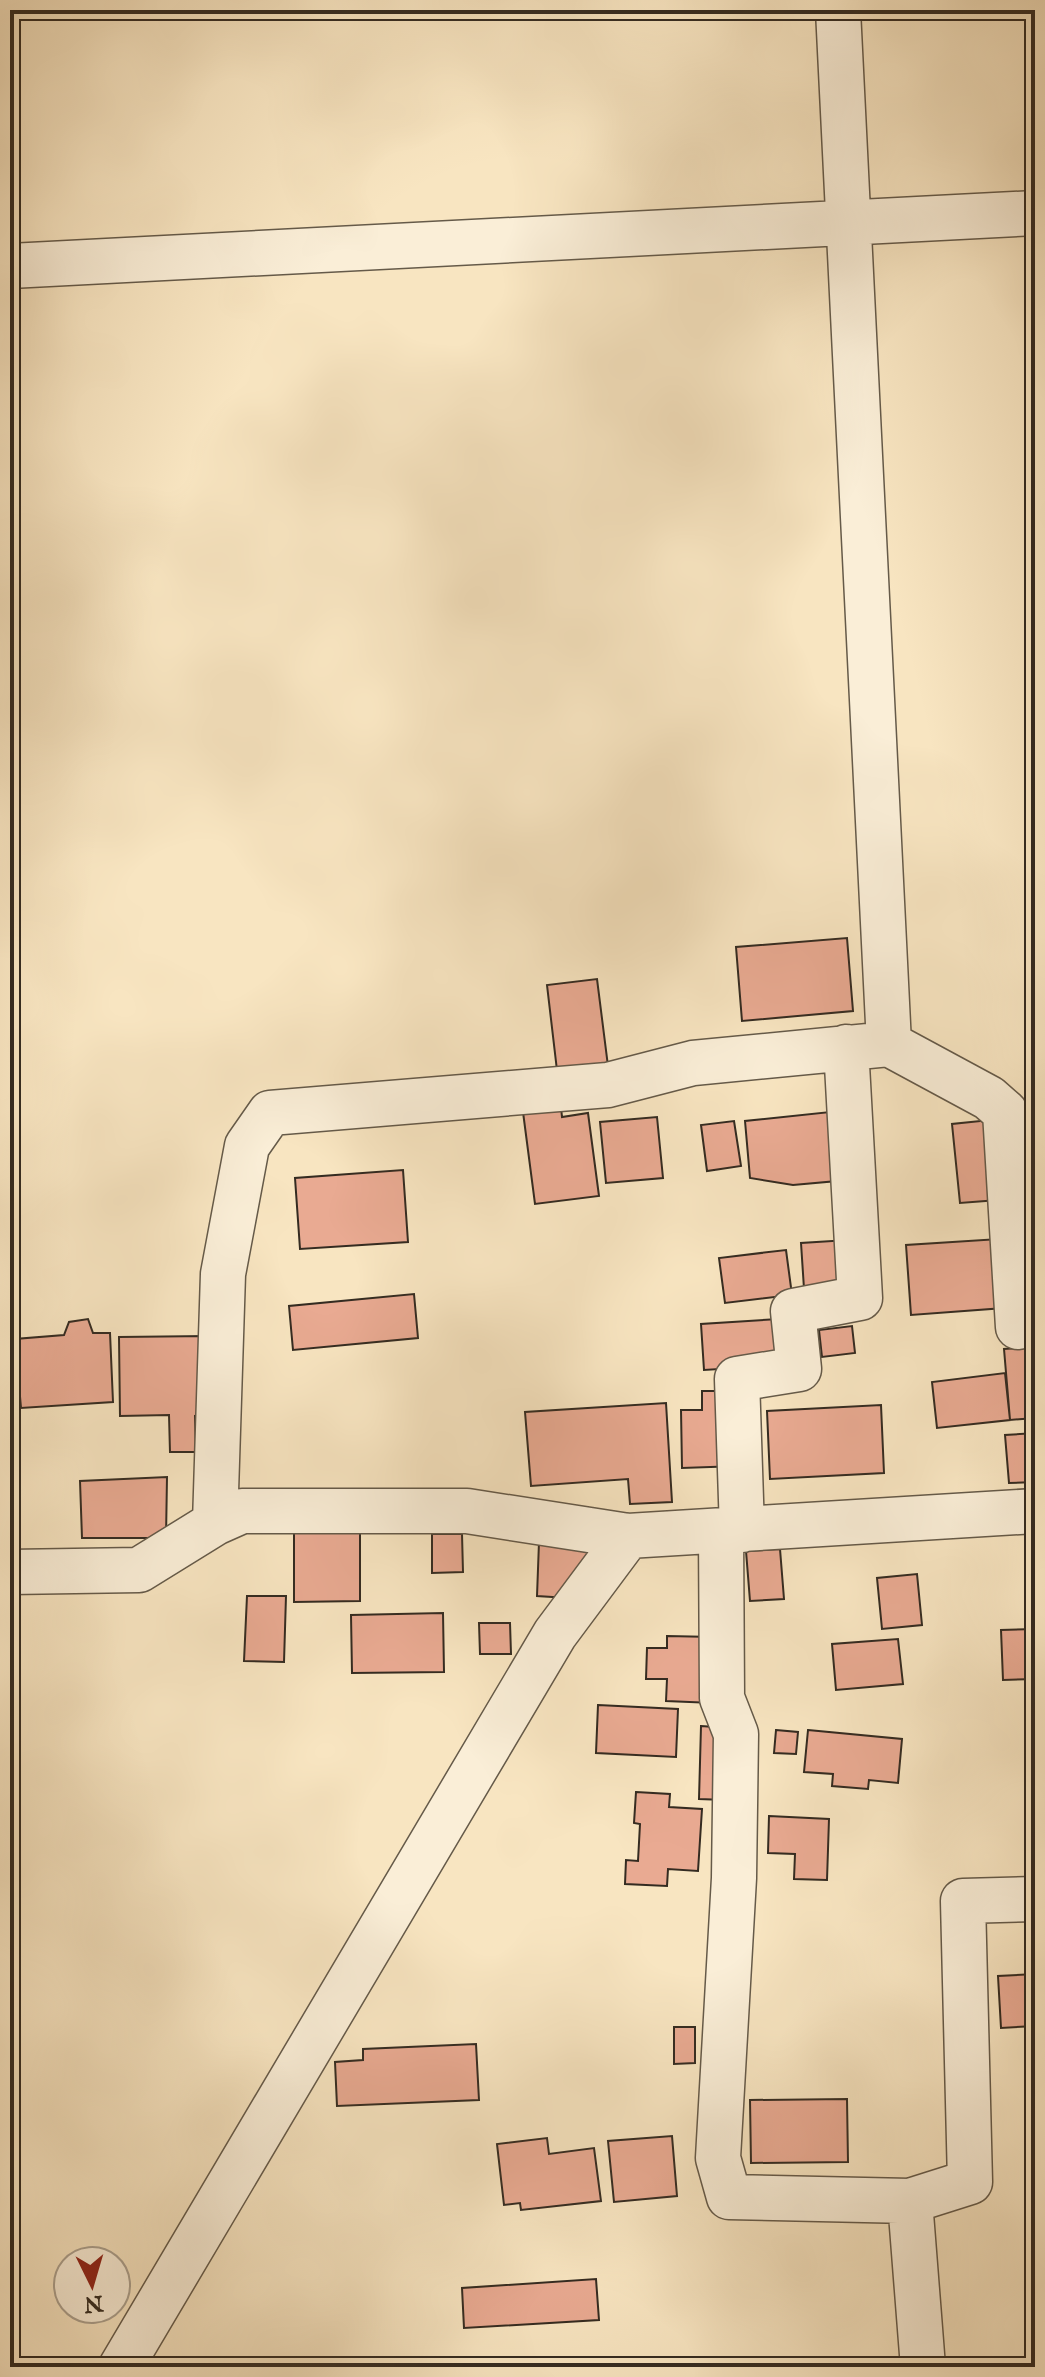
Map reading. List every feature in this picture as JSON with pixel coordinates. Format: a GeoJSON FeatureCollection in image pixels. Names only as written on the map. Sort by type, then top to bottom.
{"type":"FeatureCollection","features":[{"type":"Feature","properties":{"kind":"street"},"geometry":{"type":"LineString","coordinates":[[838,10],[889,1044]]}},
{"type":"Feature","properties":{"kind":"street"},"geometry":{"type":"LineString","coordinates":[[10,266],[1035,213]]}},
{"type":"Feature","properties":{"kind":"street"},"geometry":{"type":"LineString","coordinates":[[215,1523],[223,1274],[247,1146],[270,1113],[608,1085],[693,1063],[889,1044],[989,1098],[1005,1112],[1013,1327]]}},
{"type":"Feature","properties":{"kind":"street"},"geometry":{"type":"LineString","coordinates":[[846,1047],[860,1298],[793,1311],[799,1369],[737,1379],[722,1698],[736,1734],[734,1878],[718,2158],[729,2197],[910,2201],[946,2193],[970,2182],[963,1901],[1035,1899]]}},
{"type":"Feature","properties":{"kind":"street"},"geometry":{"type":"LineString","coordinates":[[10,1572],[139,1570],[215,1523],[242,1511],[467,1511],[628,1536],[1035,1511]]}},
{"type":"Feature","properties":{"kind":"street"},"geometry":{"type":"LineString","coordinates":[[121,2367],[555,1634],[628,1536]]}},
{"type":"Feature","properties":{"kind":"street"},"geometry":{"type":"LineString","coordinates":[[910,2201],[923,2367]]}},
{"type":"Feature","properties":{"kind":"building"},"geometry":{"type":"Polygon","coordinates":[[[847,938],[853,1011],[742,1021],[736,947],[847,938]]]}},
{"type":"Feature","properties":{"kind":"building"},"geometry":{"type":"Polygon","coordinates":[[[597,979],[609,1074],[558,1079],[547,985],[597,979]]]}},
{"type":"Feature","properties":{"kind":"building"},"geometry":{"type":"Polygon","coordinates":[[[561,1107],[562,1117],[588,1113],[599,1196],[535,1204],[523,1112],[561,1107]]]}},
{"type":"Feature","properties":{"kind":"building"},"geometry":{"type":"Polygon","coordinates":[[[830,1112],[837,1181],[793,1185],[750,1178],[745,1121],[830,1112]]]}},
{"type":"Feature","properties":{"kind":"building"},"geometry":{"type":"Polygon","coordinates":[[[657,1117],[663,1178],[606,1183],[600,1122],[657,1117]]]}},
{"type":"Feature","properties":{"kind":"building"},"geometry":{"type":"Polygon","coordinates":[[[990,1120],[998,1200],[960,1203],[952,1124],[990,1120]]]}},
{"type":"Feature","properties":{"kind":"building"},"geometry":{"type":"Polygon","coordinates":[[[734,1121],[741,1166],[707,1171],[701,1125],[734,1121]]]}},
{"type":"Feature","properties":{"kind":"building"},"geometry":{"type":"Polygon","coordinates":[[[403,1170],[408,1242],[300,1249],[295,1178],[403,1170]]]}},
{"type":"Feature","properties":{"kind":"building"},"geometry":{"type":"Polygon","coordinates":[[[999,1239],[1004,1308],[911,1315],[906,1245],[999,1239]]]}},
{"type":"Feature","properties":{"kind":"building"},"geometry":{"type":"Polygon","coordinates":[[[848,1240],[852,1300],[805,1304],[801,1243],[848,1240]]]}},
{"type":"Feature","properties":{"kind":"building"},"geometry":{"type":"Polygon","coordinates":[[[786,1250],[792,1295],[725,1303],[719,1258],[786,1250]]]}},
{"type":"Feature","properties":{"kind":"building"},"geometry":{"type":"Polygon","coordinates":[[[414,1294],[418,1338],[293,1350],[289,1306],[414,1294]]]}},
{"type":"Feature","properties":{"kind":"building"},"geometry":{"type":"Polygon","coordinates":[[[795,1318],[798,1364],[704,1370],[701,1324],[795,1318]]]}},
{"type":"Feature","properties":{"kind":"building"},"geometry":{"type":"Polygon","coordinates":[[[88,1319],[93,1333],[110,1333],[113,1402],[21,1408],[15,1339],[64,1335],[69,1322],[88,1319]]]}},
{"type":"Feature","properties":{"kind":"building"},"geometry":{"type":"Polygon","coordinates":[[[852,1326],[855,1353],[822,1357],[819,1330],[852,1326]]]}},
{"type":"Feature","properties":{"kind":"building"},"geometry":{"type":"Polygon","coordinates":[[[207,1336],[209,1415],[195,1416],[196,1452],[170,1452],[169,1415],[120,1416],[119,1337],[207,1336]]]}},
{"type":"Feature","properties":{"kind":"building"},"geometry":{"type":"Polygon","coordinates":[[[1035,1347],[1035,1418],[1010,1420],[1004,1349],[1035,1347]]]}},
{"type":"Feature","properties":{"kind":"building"},"geometry":{"type":"Polygon","coordinates":[[[1005,1373],[1010,1420],[937,1428],[932,1382],[1005,1373]]]}},
{"type":"Feature","properties":{"kind":"building"},"geometry":{"type":"Polygon","coordinates":[[[702,1391],[737,1391],[739,1466],[682,1468],[681,1410],[702,1410],[702,1391]]]}},
{"type":"Feature","properties":{"kind":"building"},"geometry":{"type":"Polygon","coordinates":[[[666,1403],[672,1502],[630,1504],[628,1479],[531,1486],[525,1412],[666,1403]]]}},
{"type":"Feature","properties":{"kind":"building"},"geometry":{"type":"Polygon","coordinates":[[[881,1405],[884,1473],[770,1479],[767,1411],[881,1405]]]}},
{"type":"Feature","properties":{"kind":"building"},"geometry":{"type":"Polygon","coordinates":[[[1035,1433],[1035,1482],[1009,1483],[1005,1435],[1035,1433]]]}},
{"type":"Feature","properties":{"kind":"building"},"geometry":{"type":"Polygon","coordinates":[[[167,1477],[166,1538],[82,1538],[80,1481],[167,1477]]]}},
{"type":"Feature","properties":{"kind":"building"},"geometry":{"type":"Polygon","coordinates":[[[360,1530],[360,1601],[294,1602],[294,1531],[360,1530]]]}},
{"type":"Feature","properties":{"kind":"building"},"geometry":{"type":"Polygon","coordinates":[[[432,1534],[462,1534],[463,1572],[432,1573],[432,1534]]]}},
{"type":"Feature","properties":{"kind":"building"},"geometry":{"type":"Polygon","coordinates":[[[539,1542],[606,1544],[568,1598],[537,1596],[539,1542]]]}},
{"type":"Feature","properties":{"kind":"building"},"geometry":{"type":"Polygon","coordinates":[[[780,1549],[784,1599],[750,1601],[746,1551],[780,1549]]]}},
{"type":"Feature","properties":{"kind":"building"},"geometry":{"type":"Polygon","coordinates":[[[917,1574],[922,1625],[882,1629],[877,1578],[917,1574]]]}},
{"type":"Feature","properties":{"kind":"building"},"geometry":{"type":"Polygon","coordinates":[[[247,1596],[286,1596],[284,1662],[244,1661],[247,1596]]]}},
{"type":"Feature","properties":{"kind":"building"},"geometry":{"type":"Polygon","coordinates":[[[443,1613],[444,1672],[352,1673],[351,1615],[443,1613]]]}},
{"type":"Feature","properties":{"kind":"building"},"geometry":{"type":"Polygon","coordinates":[[[479,1623],[510,1623],[511,1654],[480,1654],[479,1623]]]}},
{"type":"Feature","properties":{"kind":"building"},"geometry":{"type":"Polygon","coordinates":[[[1035,1629],[1035,1679],[1003,1680],[1001,1630],[1035,1629]]]}},
{"type":"Feature","properties":{"kind":"building"},"geometry":{"type":"Polygon","coordinates":[[[667,1636],[714,1637],[713,1703],[666,1701],[667,1679],[646,1679],[647,1648],[667,1648],[667,1636]]]}},
{"type":"Feature","properties":{"kind":"building"},"geometry":{"type":"Polygon","coordinates":[[[898,1639],[903,1684],[836,1690],[832,1644],[898,1639]]]}},
{"type":"Feature","properties":{"kind":"building"},"geometry":{"type":"Polygon","coordinates":[[[598,1705],[678,1709],[676,1757],[596,1753],[598,1705]]]}},
{"type":"Feature","properties":{"kind":"building"},"geometry":{"type":"Polygon","coordinates":[[[701,1726],[728,1728],[725,1800],[699,1799],[701,1726]]]}},
{"type":"Feature","properties":{"kind":"building"},"geometry":{"type":"Polygon","coordinates":[[[776,1730],[798,1732],[796,1754],[774,1753],[776,1730]]]}},
{"type":"Feature","properties":{"kind":"building"},"geometry":{"type":"Polygon","coordinates":[[[808,1730],[902,1739],[898,1783],[869,1780],[868,1789],[832,1786],[833,1774],[804,1772],[808,1730]]]}},
{"type":"Feature","properties":{"kind":"building"},"geometry":{"type":"Polygon","coordinates":[[[636,1792],[670,1794],[669,1807],[702,1809],[698,1871],[668,1869],[667,1886],[625,1884],[626,1860],[638,1861],[640,1824],[634,1823],[636,1792]]]}},
{"type":"Feature","properties":{"kind":"building"},"geometry":{"type":"Polygon","coordinates":[[[769,1816],[829,1819],[827,1880],[794,1879],[795,1854],[768,1853],[769,1816]]]}},
{"type":"Feature","properties":{"kind":"building"},"geometry":{"type":"Polygon","coordinates":[[[1035,1974],[1035,2026],[1001,2028],[998,1976],[1035,1974]]]}},
{"type":"Feature","properties":{"kind":"building"},"geometry":{"type":"Polygon","coordinates":[[[674,2027],[695,2027],[695,2063],[674,2064],[674,2027]]]}},
{"type":"Feature","properties":{"kind":"building"},"geometry":{"type":"Polygon","coordinates":[[[476,2044],[479,2100],[337,2106],[335,2062],[363,2060],[363,2049],[476,2044]]]}},
{"type":"Feature","properties":{"kind":"building"},"geometry":{"type":"Polygon","coordinates":[[[847,2099],[848,2162],[751,2163],[750,2100],[847,2099]]]}},
{"type":"Feature","properties":{"kind":"building"},"geometry":{"type":"Polygon","coordinates":[[[672,2136],[677,2196],[614,2202],[608,2141],[672,2136]]]}},
{"type":"Feature","properties":{"kind":"building"},"geometry":{"type":"Polygon","coordinates":[[[547,2138],[549,2154],[594,2148],[601,2201],[521,2210],[520,2203],[504,2205],[497,2144],[547,2138]]]}},
{"type":"Feature","properties":{"kind":"building"},"geometry":{"type":"Polygon","coordinates":[[[596,2279],[599,2320],[464,2328],[462,2288],[596,2279]]]}}]}
